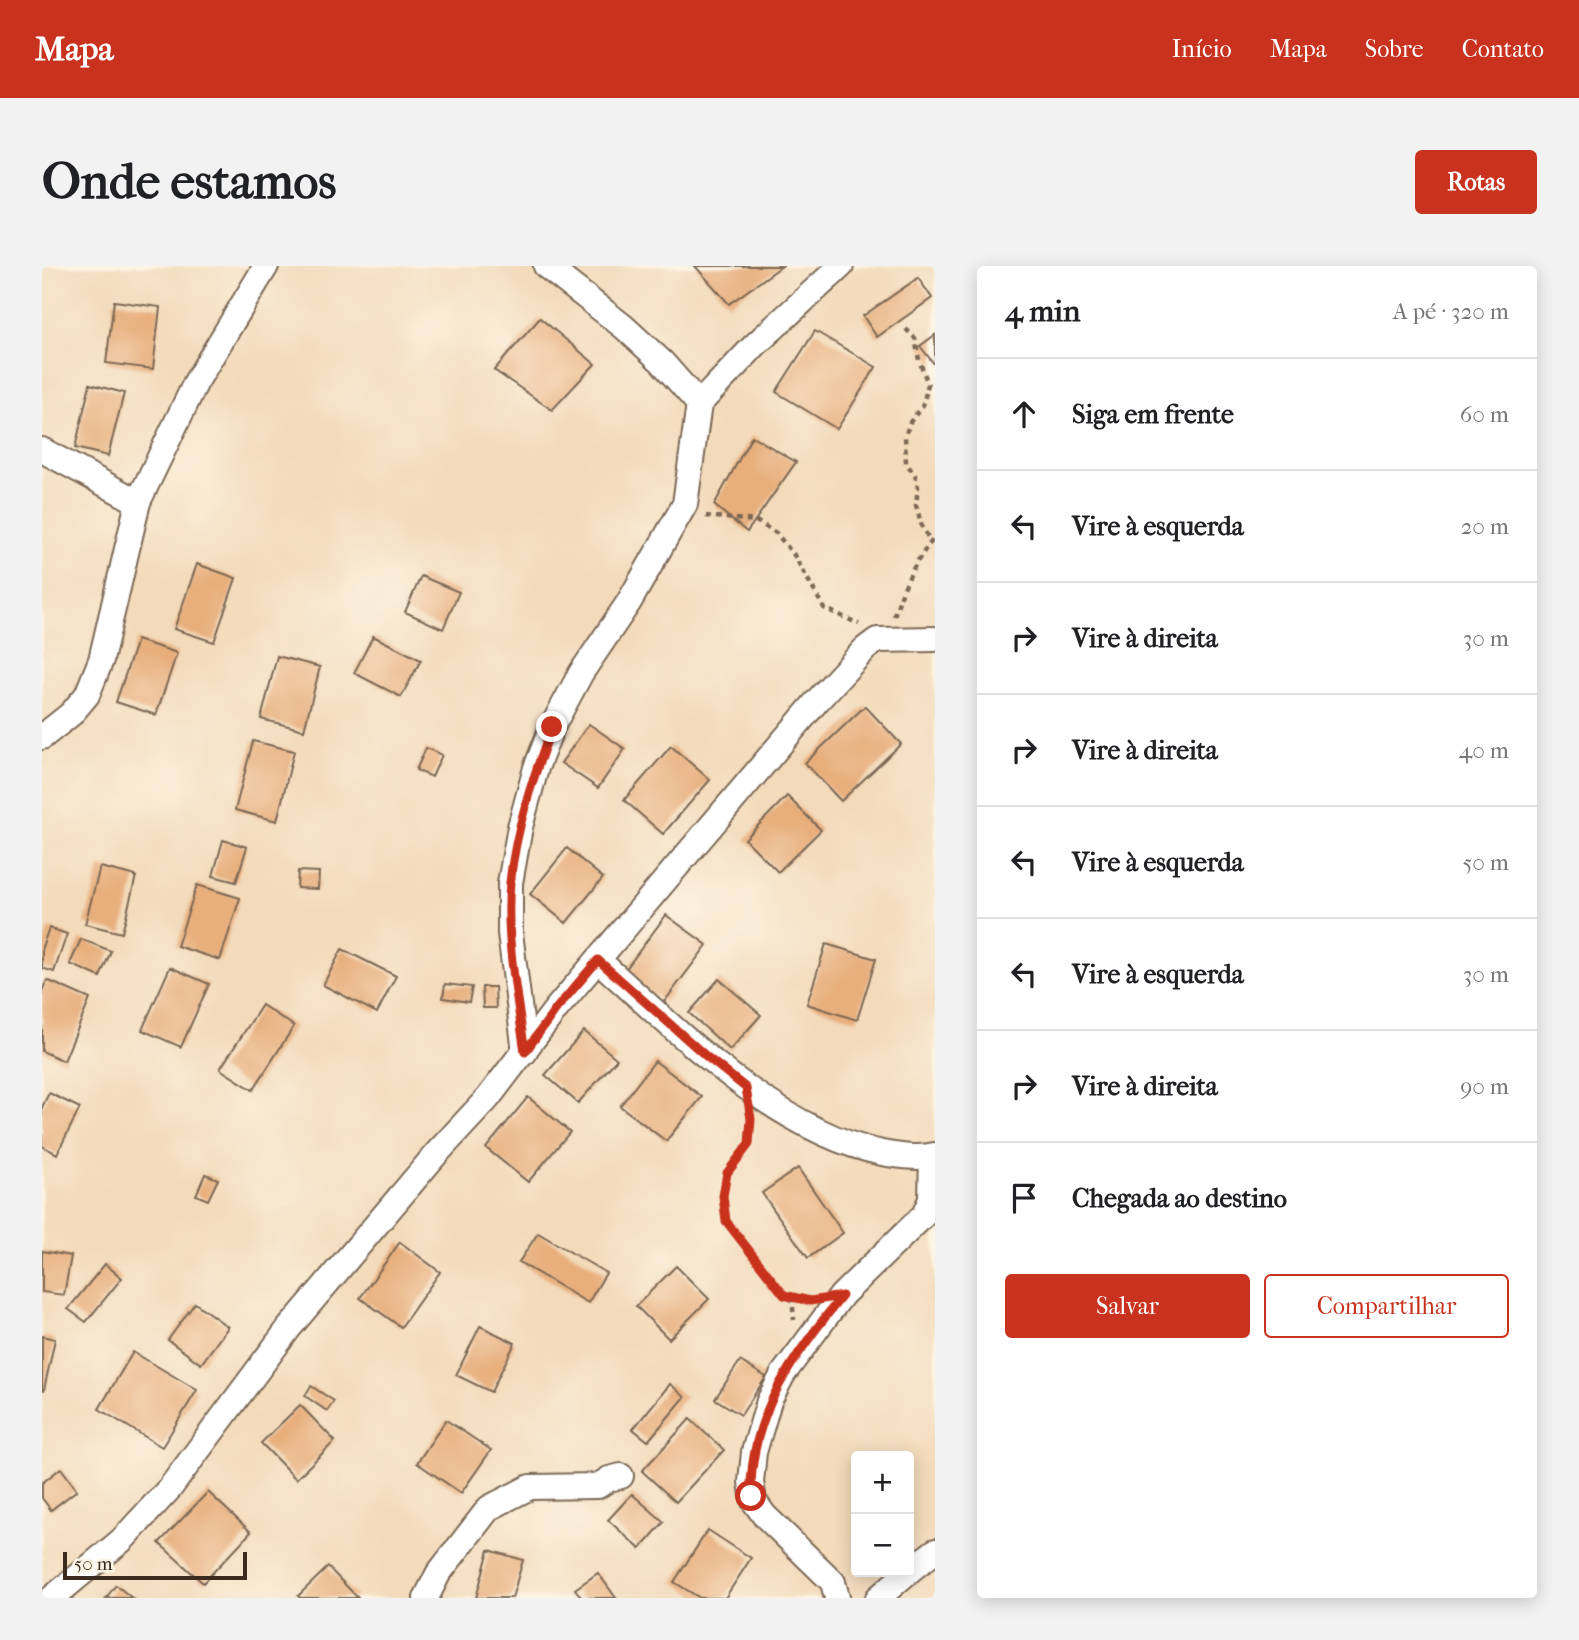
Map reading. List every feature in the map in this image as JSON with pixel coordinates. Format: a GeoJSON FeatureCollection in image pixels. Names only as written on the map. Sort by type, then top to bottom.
{"type":"FeatureCollection","features":[{"type":"Feature","properties":{"kind":"street"},"geometry":{"type":"LineString","coordinates":[[42,737],[71,714],[87,695],[101,660],[138,502],[196,382],[266,266]]}},
{"type":"Feature","properties":{"kind":"street"},"geometry":{"type":"LineString","coordinates":[[546,266],[624,327],[662,362],[699,404]]}},
{"type":"Feature","properties":{"kind":"street"},"geometry":{"type":"LineString","coordinates":[[525,1052],[512,958],[510,883],[520,827],[536,768],[552,727],[581,673],[629,602],[685,504],[699,404],[755,345],[841,266]]}},
{"type":"Feature","properties":{"kind":"street"},"geometry":{"type":"LineString","coordinates":[[42,450],[138,502]]}},
{"type":"Feature","properties":{"kind":"street"},"geometry":{"type":"LineString","coordinates":[[52,1598],[122,1540],[170,1488],[289,1328],[436,1154],[488,1098],[556,1009],[817,701],[865,649],[877,640],[935,639]]}},
{"type":"Feature","properties":{"kind":"street"},"geometry":{"type":"LineString","coordinates":[[598,960],[746,1088],[807,1124],[851,1144],[906,1157],[933,1155],[931,1199],[924,1215],[842,1296],[783,1374],[769,1401],[754,1452],[751,1496],[757,1506],[833,1582],[837,1598]]}},
{"type":"Feature","properties":{"kind":"street"},"geometry":{"type":"LineString","coordinates":[[426,1598],[438,1574],[489,1508],[530,1488],[598,1486],[621,1476]]}},
{"type":"Feature","properties":{"kind":"street"},"geometry":{"type":"LineString","coordinates":[[914,1567],[935,1551]]}},
{"type":"Feature","properties":{"kind":"street"},"geometry":{"type":"LineString","coordinates":[[878,1598],[901,1577]]}},
{"type":"Feature","properties":{"kind":"path"},"geometry":{"type":"LineString","coordinates":[[685,504],[697,515],[756,521],[776,533],[794,555],[824,608],[856,621],[877,640],[894,616],[902,589],[920,554],[933,539],[922,527],[916,505],[918,487],[915,475],[906,463],[905,436],[910,422],[923,405],[928,384],[919,360],[915,338],[906,328]]}},
{"type":"Feature","properties":{"kind":"path"},"geometry":{"type":"LineString","coordinates":[[746,1088],[751,1119],[749,1144],[727,1173],[723,1196],[726,1221],[784,1295],[810,1301],[842,1296]]}},
{"type":"Feature","properties":{"kind":"building"},"geometry":{"type":"Polygon","coordinates":[[[695,266],[782,266],[729,304],[695,266]]]}},
{"type":"Feature","properties":{"kind":"building"},"geometry":{"type":"Polygon","coordinates":[[[918,278],[932,298],[877,337],[863,316],[918,278]]]}},
{"type":"Feature","properties":{"kind":"building"},"geometry":{"type":"Polygon","coordinates":[[[114,301],[160,307],[153,369],[106,363],[114,301]]]}},
{"type":"Feature","properties":{"kind":"building"},"geometry":{"type":"Polygon","coordinates":[[[540,318],[595,364],[552,410],[494,370],[540,318]]]}},
{"type":"Feature","properties":{"kind":"building"},"geometry":{"type":"Polygon","coordinates":[[[815,331],[876,367],[837,429],[776,392],[815,331]]]}},
{"type":"Feature","properties":{"kind":"building"},"geometry":{"type":"Polygon","coordinates":[[[935,335],[935,365],[920,346],[935,335]]]}},
{"type":"Feature","properties":{"kind":"building"},"geometry":{"type":"Polygon","coordinates":[[[90,384],[124,393],[108,456],[75,448],[90,384]]]}},
{"type":"Feature","properties":{"kind":"building"},"geometry":{"type":"Polygon","coordinates":[[[752,436],[796,462],[747,532],[714,505],[752,436]]]}},
{"type":"Feature","properties":{"kind":"building"},"geometry":{"type":"Polygon","coordinates":[[[197,564],[236,578],[214,642],[174,629],[197,564]]]}},
{"type":"Feature","properties":{"kind":"building"},"geometry":{"type":"Polygon","coordinates":[[[421,576],[459,592],[443,629],[405,612],[421,576]]]}},
{"type":"Feature","properties":{"kind":"building"},"geometry":{"type":"Polygon","coordinates":[[[373,636],[421,660],[401,697],[354,673],[373,636]]]}},
{"type":"Feature","properties":{"kind":"building"},"geometry":{"type":"Polygon","coordinates":[[[137,640],[177,653],[156,715],[116,702],[137,640]]]}},
{"type":"Feature","properties":{"kind":"building"},"geometry":{"type":"Polygon","coordinates":[[[277,656],[320,667],[304,730],[261,719],[277,656]]]}},
{"type":"Feature","properties":{"kind":"building"},"geometry":{"type":"Polygon","coordinates":[[[865,706],[901,744],[841,801],[805,763],[865,706]]]}},
{"type":"Feature","properties":{"kind":"building"},"geometry":{"type":"Polygon","coordinates":[[[589,724],[625,749],[598,788],[561,763],[589,724]]]}},
{"type":"Feature","properties":{"kind":"building"},"geometry":{"type":"Polygon","coordinates":[[[253,741],[294,751],[277,821],[235,810],[253,741]]]}},
{"type":"Feature","properties":{"kind":"building"},"geometry":{"type":"Polygon","coordinates":[[[671,746],[710,780],[663,834],[624,800],[671,746]]]}},
{"type":"Feature","properties":{"kind":"building"},"geometry":{"type":"Polygon","coordinates":[[[426,748],[442,755],[432,777],[416,770],[426,748]]]}},
{"type":"Feature","properties":{"kind":"building"},"geometry":{"type":"Polygon","coordinates":[[[787,796],[821,830],[778,872],[745,839],[787,796]]]}},
{"type":"Feature","properties":{"kind":"building"},"geometry":{"type":"Polygon","coordinates":[[[223,840],[247,847],[236,882],[213,876],[223,840]]]}},
{"type":"Feature","properties":{"kind":"building"},"geometry":{"type":"Polygon","coordinates":[[[567,848],[603,878],[566,923],[530,894],[567,848]]]}},
{"type":"Feature","properties":{"kind":"building"},"geometry":{"type":"Polygon","coordinates":[[[100,867],[136,876],[122,933],[85,924],[100,867]]]}},
{"type":"Feature","properties":{"kind":"building"},"geometry":{"type":"Polygon","coordinates":[[[298,871],[319,872],[318,889],[297,888],[298,871]]]}},
{"type":"Feature","properties":{"kind":"building"},"geometry":{"type":"Polygon","coordinates":[[[197,885],[240,898],[220,960],[177,946],[197,885]]]}},
{"type":"Feature","properties":{"kind":"building"},"geometry":{"type":"Polygon","coordinates":[[[666,915],[707,945],[664,1002],[623,973],[666,915]]]}},
{"type":"Feature","properties":{"kind":"building"},"geometry":{"type":"Polygon","coordinates":[[[49,928],[67,934],[54,972],[42,968],[42,947],[49,928]]]}},
{"type":"Feature","properties":{"kind":"building"},"geometry":{"type":"Polygon","coordinates":[[[81,939],[111,951],[100,977],[70,964],[81,939]]]}},
{"type":"Feature","properties":{"kind":"building"},"geometry":{"type":"Polygon","coordinates":[[[826,944],[876,959],[857,1020],[807,1004],[826,944]]]}},
{"type":"Feature","properties":{"kind":"building"},"geometry":{"type":"Polygon","coordinates":[[[342,949],[396,976],[377,1013],[323,985],[342,949]]]}},
{"type":"Feature","properties":{"kind":"building"},"geometry":{"type":"Polygon","coordinates":[[[170,967],[209,984],[181,1047],[142,1030],[170,967]]]}},
{"type":"Feature","properties":{"kind":"building"},"geometry":{"type":"Polygon","coordinates":[[[719,979],[761,1015],[730,1050],[689,1013],[719,979]]]}},
{"type":"Feature","properties":{"kind":"building"},"geometry":{"type":"Polygon","coordinates":[[[47,980],[90,999],[64,1061],[42,1051],[42,991],[47,980]]]}},
{"type":"Feature","properties":{"kind":"building"},"geometry":{"type":"Polygon","coordinates":[[[445,984],[472,987],[469,1002],[443,998],[445,984]]]}},
{"type":"Feature","properties":{"kind":"building"},"geometry":{"type":"Polygon","coordinates":[[[482,987],[495,987],[496,1008],[483,1008],[482,987]]]}},
{"type":"Feature","properties":{"kind":"building"},"geometry":{"type":"Polygon","coordinates":[[[262,1005],[294,1026],[253,1090],[220,1069],[262,1005]]]}},
{"type":"Feature","properties":{"kind":"building"},"geometry":{"type":"Polygon","coordinates":[[[584,1031],[617,1059],[578,1103],[545,1075],[584,1031]]]}},
{"type":"Feature","properties":{"kind":"building"},"geometry":{"type":"Polygon","coordinates":[[[655,1061],[702,1097],[666,1141],[620,1106],[655,1061]]]}},
{"type":"Feature","properties":{"kind":"building"},"geometry":{"type":"Polygon","coordinates":[[[49,1093],[80,1108],[57,1154],[42,1146],[42,1107],[49,1093]]]}},
{"type":"Feature","properties":{"kind":"building"},"geometry":{"type":"Polygon","coordinates":[[[528,1097],[570,1132],[528,1182],[486,1148],[528,1097]]]}},
{"type":"Feature","properties":{"kind":"building"},"geometry":{"type":"Polygon","coordinates":[[[798,1168],[843,1233],[808,1258],[762,1193],[798,1168]]]}},
{"type":"Feature","properties":{"kind":"building"},"geometry":{"type":"Polygon","coordinates":[[[205,1174],[218,1179],[208,1200],[196,1195],[205,1174]]]}},
{"type":"Feature","properties":{"kind":"building"},"geometry":{"type":"Polygon","coordinates":[[[538,1233],[606,1273],[588,1303],[519,1262],[538,1233]]]}},
{"type":"Feature","properties":{"kind":"building"},"geometry":{"type":"Polygon","coordinates":[[[400,1242],[440,1272],[401,1327],[360,1298],[400,1242]]]}},
{"type":"Feature","properties":{"kind":"building"},"geometry":{"type":"Polygon","coordinates":[[[42,1251],[71,1256],[64,1295],[42,1292],[42,1251]]]}},
{"type":"Feature","properties":{"kind":"building"},"geometry":{"type":"Polygon","coordinates":[[[105,1264],[122,1278],[86,1322],[68,1309],[105,1264]]]}},
{"type":"Feature","properties":{"kind":"building"},"geometry":{"type":"Polygon","coordinates":[[[676,1266],[709,1299],[669,1339],[636,1306],[676,1266]]]}},
{"type":"Feature","properties":{"kind":"building"},"geometry":{"type":"Polygon","coordinates":[[[195,1303],[228,1327],[201,1364],[168,1340],[195,1303]]]}},
{"type":"Feature","properties":{"kind":"building"},"geometry":{"type":"Polygon","coordinates":[[[480,1326],[515,1343],[491,1392],[456,1375],[480,1326]]]}},
{"type":"Feature","properties":{"kind":"building"},"geometry":{"type":"Polygon","coordinates":[[[42,1336],[55,1339],[44,1390],[42,1390],[42,1336]]]}},
{"type":"Feature","properties":{"kind":"building"},"geometry":{"type":"Polygon","coordinates":[[[133,1352],[197,1390],[162,1447],[99,1409],[133,1352]]]}},
{"type":"Feature","properties":{"kind":"building"},"geometry":{"type":"Polygon","coordinates":[[[740,1361],[766,1377],[741,1415],[715,1399],[740,1361]]]}},
{"type":"Feature","properties":{"kind":"building"},"geometry":{"type":"Polygon","coordinates":[[[670,1384],[685,1397],[648,1441],[633,1429],[670,1384]]]}},
{"type":"Feature","properties":{"kind":"building"},"geometry":{"type":"Polygon","coordinates":[[[311,1386],[334,1401],[327,1411],[305,1396],[311,1386]]]}},
{"type":"Feature","properties":{"kind":"building"},"geometry":{"type":"Polygon","coordinates":[[[300,1405],[335,1441],[296,1479],[261,1443],[300,1405]]]}},
{"type":"Feature","properties":{"kind":"building"},"geometry":{"type":"Polygon","coordinates":[[[690,1419],[724,1450],[676,1502],[642,1471],[690,1419]]]}},
{"type":"Feature","properties":{"kind":"building"},"geometry":{"type":"Polygon","coordinates":[[[446,1420],[491,1450],[461,1493],[417,1463],[446,1420]]]}},
{"type":"Feature","properties":{"kind":"building"},"geometry":{"type":"Polygon","coordinates":[[[61,1468],[77,1490],[51,1510],[42,1498],[42,1483],[61,1468]]]}},
{"type":"Feature","properties":{"kind":"building"},"geometry":{"type":"Polygon","coordinates":[[[208,1492],[251,1532],[203,1583],[159,1543],[208,1492]]]}},
{"type":"Feature","properties":{"kind":"building"},"geometry":{"type":"Polygon","coordinates":[[[632,1494],[664,1522],[640,1549],[608,1520],[632,1494]]]}},
{"type":"Feature","properties":{"kind":"building"},"geometry":{"type":"Polygon","coordinates":[[[708,1530],[751,1558],[725,1598],[700,1598],[674,1582],[708,1530]]]}},
{"type":"Feature","properties":{"kind":"building"},"geometry":{"type":"Polygon","coordinates":[[[489,1550],[523,1560],[512,1598],[476,1598],[489,1550]]]}},
{"type":"Feature","properties":{"kind":"building"},"geometry":{"type":"Polygon","coordinates":[[[328,1567],[358,1598],[298,1596],[328,1567]]]}},
{"type":"Feature","properties":{"kind":"building"},"geometry":{"type":"Polygon","coordinates":[[[598,1573],[616,1598],[582,1598],[575,1589],[598,1573]]]}},
{"type":"Feature","properties":{"kind":"building"},"geometry":{"type":"Polygon","coordinates":[[[116,1585],[132,1598],[106,1598],[116,1585]]]}},
{"type":"Feature","properties":{"kind":"route"},"geometry":{"type":"LineString","coordinates":[[552,727],[536,768],[520,827],[510,883],[510,933],[525,1052],[556,1009],[598,960],[746,1088],[751,1119],[749,1144],[727,1173],[723,1196],[726,1221],[784,1295],[810,1301],[842,1296],[783,1374],[769,1401],[751,1469],[751,1496]]}}]}
